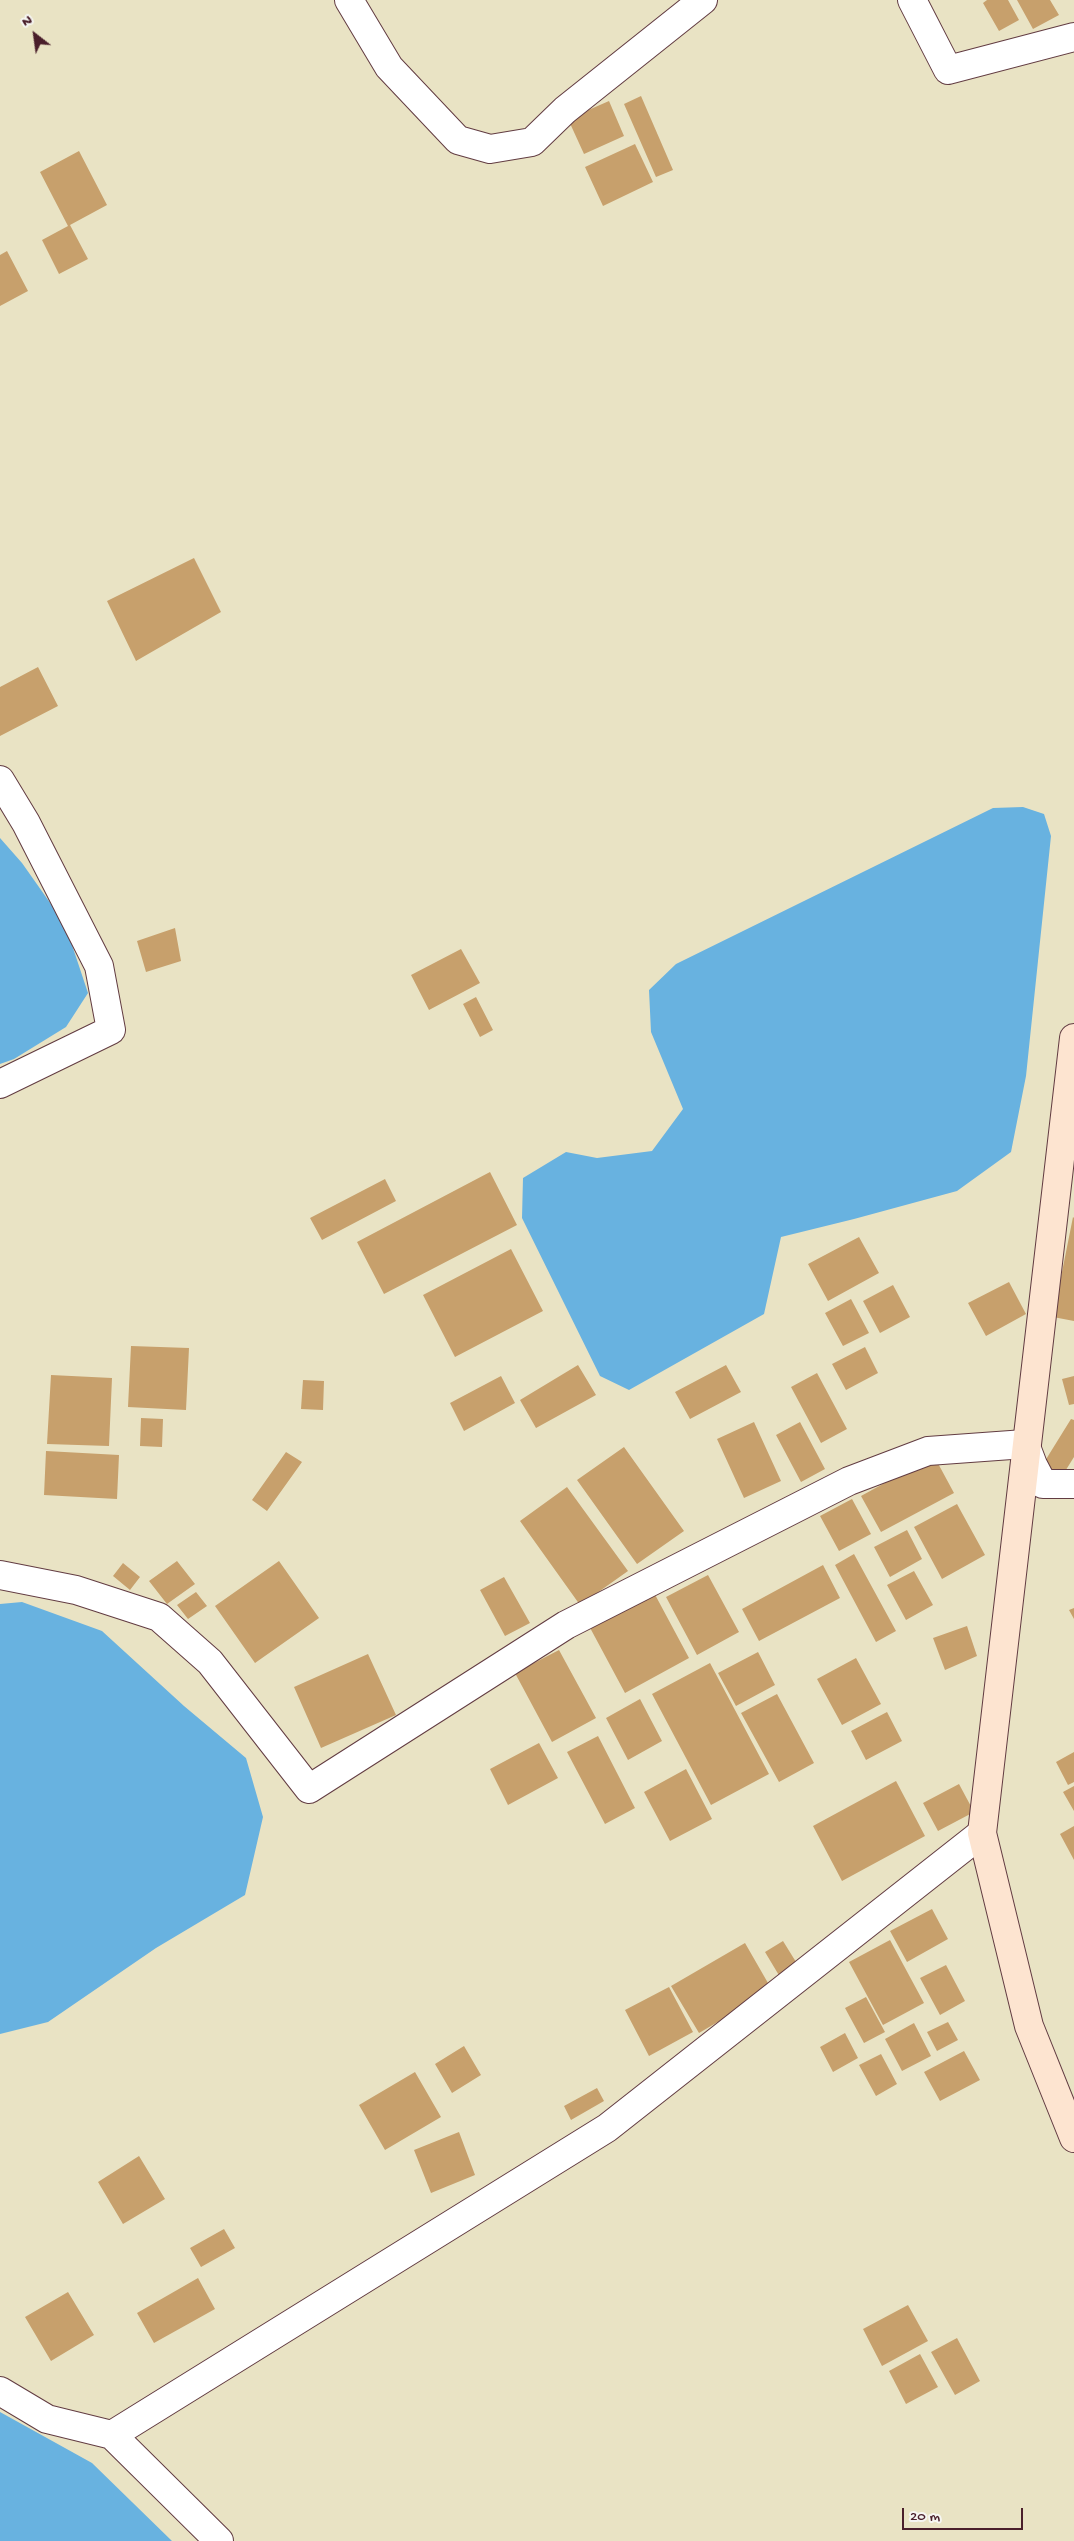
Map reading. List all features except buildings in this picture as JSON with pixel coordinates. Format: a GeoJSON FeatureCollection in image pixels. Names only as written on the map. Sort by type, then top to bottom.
{"type":"FeatureCollection","features":[{"type":"Feature","properties":{"kind":"main road"},"geometry":{"type":"LineString","coordinates":[[1074,1038],[1025,1444],[982,1833],[1028,2026],[1074,2138]]}},
{"type":"Feature","properties":{"kind":"street"},"geometry":{"type":"LineString","coordinates":[[348,0],[389,67],[458,140],[490,149],[532,142],[565,110],[703,0]]}},
{"type":"Feature","properties":{"kind":"street"},"geometry":{"type":"LineString","coordinates":[[912,0],[948,70],[1074,37]]}},
{"type":"Feature","properties":{"kind":"street"},"geometry":{"type":"LineString","coordinates":[[0,780],[26,823],[99,966],[111,1030],[0,1084]]}},
{"type":"Feature","properties":{"kind":"street"},"geometry":{"type":"LineString","coordinates":[[0,1575],[76,1590],[159,1617],[210,1662],[309,1789],[566,1625],[849,1481],[928,1451],[1025,1444],[1032,1465],[1043,1484],[1074,1484]]}},
{"type":"Feature","properties":{"kind":"street"},"geometry":{"type":"LineString","coordinates":[[112,2435],[607,2128],[982,1833]]}},
{"type":"Feature","properties":{"kind":"street"},"geometry":{"type":"LineString","coordinates":[[0,2391],[47,2419],[112,2435],[219,2541]]}},
{"type":"Feature","properties":{"kind":"water"},"geometry":{"type":"Polygon","coordinates":[[[1023,807],[1044,814],[1051,836],[1026,1076],[1011,1152],[957,1191],[781,1237],[764,1314],[629,1390],[600,1376],[522,1218],[523,1178],[566,1152],[597,1158],[652,1151],[683,1109],[651,1032],[649,990],[676,964],[993,808],[1023,807]]]}},
{"type":"Feature","properties":{"kind":"water"},"geometry":{"type":"Polygon","coordinates":[[[0,838],[22,863],[65,924],[88,993],[66,1027],[14,1059],[0,1064],[0,838]]]}},
{"type":"Feature","properties":{"kind":"water"},"geometry":{"type":"Polygon","coordinates":[[[22,1602],[102,1631],[184,1706],[246,1758],[263,1817],[245,1895],[156,1948],[48,2022],[0,2034],[0,1604],[22,1602]]]}},
{"type":"Feature","properties":{"kind":"water"},"geometry":{"type":"Polygon","coordinates":[[[0,2412],[92,2463],[172,2541],[0,2541],[0,2412]]]}}]}
